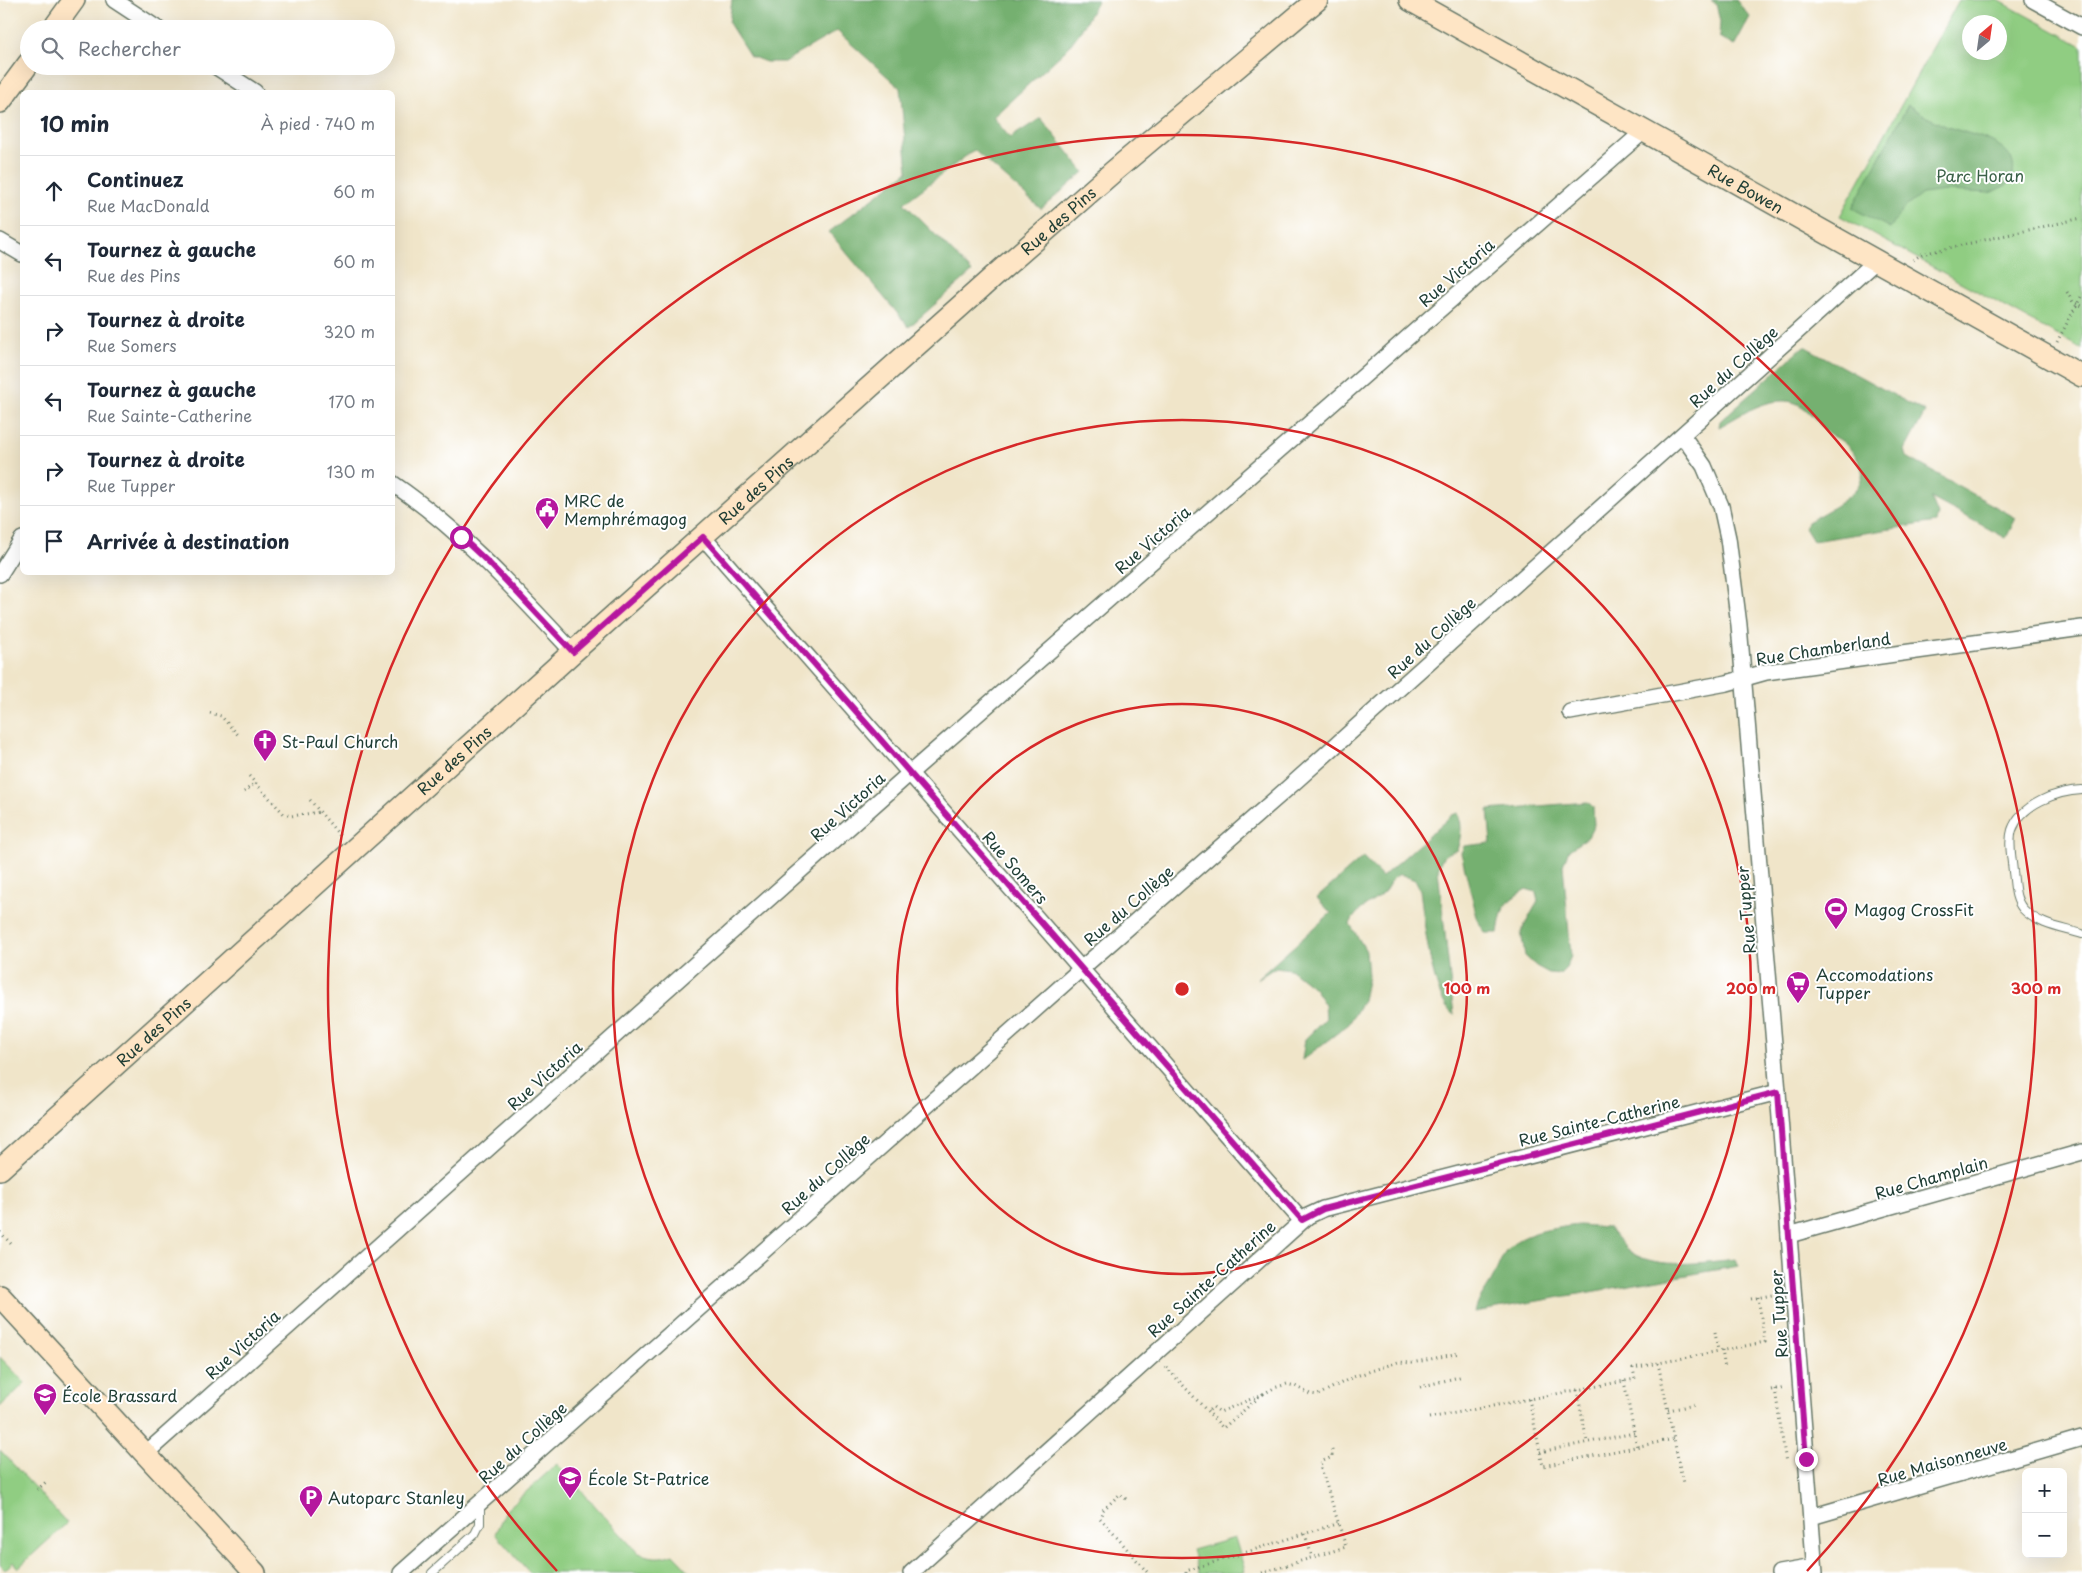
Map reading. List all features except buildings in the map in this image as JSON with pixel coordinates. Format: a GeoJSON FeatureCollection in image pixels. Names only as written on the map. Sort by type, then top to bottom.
{"type":"FeatureCollection","features":[{"type":"Feature","properties":{"kind":"street"},"geometry":{"type":"LineString","coordinates":[[60,20],[74,0]]}},
{"type":"Feature","properties":{"kind":"street"},"geometry":{"type":"LineString","coordinates":[[114,0],[144,20]]}},
{"type":"Feature","properties":{"kind":"street","name":"Rue des Pins"},"geometry":{"type":"LineString","coordinates":[[0,1169],[573,652],[1013,259],[1317,0]]}},
{"type":"Feature","properties":{"kind":"street","name":"Rue Bowen"},"geometry":{"type":"LineString","coordinates":[[1410,0],[2082,376]]}},
{"type":"Feature","properties":{"kind":"street"},"geometry":{"type":"LineString","coordinates":[[2033,0],[2082,27]]}},
{"type":"Feature","properties":{"kind":"street"},"geometry":{"type":"LineString","coordinates":[[0,102],[20,75]]}},
{"type":"Feature","properties":{"kind":"street"},"geometry":{"type":"LineString","coordinates":[[229,75],[252,90]]}},
{"type":"Feature","properties":{"kind":"street","name":"Rue Victoria"},"geometry":{"type":"LineString","coordinates":[[145,1454],[910,774],[1644,130]]}},
{"type":"Feature","properties":{"kind":"street"},"geometry":{"type":"LineString","coordinates":[[0,241],[20,253]]}},
{"type":"Feature","properties":{"kind":"street","name":"Rue du Collège"},"geometry":{"type":"LineString","coordinates":[[401,1573],[1082,968],[1305,773],[1876,261]]}},
{"type":"Feature","properties":{"kind":"street","name":"Rue Tupper"},"geometry":{"type":"LineString","coordinates":[[1682,435],[1711,480],[1725,524],[1739,625],[1778,1092],[1814,1570]]}},
{"type":"Feature","properties":{"kind":"street"},"geometry":{"type":"LineString","coordinates":[[395,485],[438,517],[476,550],[573,652]]}},
{"type":"Feature","properties":{"kind":"street","name":"Rue Somers"},"geometry":{"type":"LineString","coordinates":[[703,537],[1302,1220]]}},
{"type":"Feature","properties":{"kind":"street"},"geometry":{"type":"LineString","coordinates":[[0,574],[20,542]]}},
{"type":"Feature","properties":{"kind":"street","name":"Rue Chamberland"},"geometry":{"type":"LineString","coordinates":[[1570,712],[1743,679],[1766,672],[2082,628]]}},
{"type":"Feature","properties":{"kind":"street","name":"Rue Sainte-Catherine"},"geometry":{"type":"LineString","coordinates":[[911,1573],[1302,1220],[1323,1209],[1778,1092]]}},
{"type":"Feature","properties":{"kind":"street","name":"Rue Champlain"},"geometry":{"type":"LineString","coordinates":[[1789,1235],[2082,1152]]}},
{"type":"Feature","properties":{"kind":"street"},"geometry":{"type":"LineString","coordinates":[[0,1296],[252,1572]]}},
{"type":"Feature","properties":{"kind":"street","name":"Rue Maisonneuve"},"geometry":{"type":"LineString","coordinates":[[1811,1517],[2082,1438]]}},
{"type":"Feature","properties":{"kind":"street"},"geometry":{"type":"LineString","coordinates":[[1779,1573],[1814,1570]]}},
{"type":"Feature","properties":{"kind":"lane"},"geometry":{"type":"LineString","coordinates":[[2082,790],[2056,794],[2031,806],[2017,821],[2012,830],[2011,850],[2016,894],[2023,909],[2043,923],[2082,934]]}},
{"type":"Feature","properties":{"kind":"lane"},"geometry":{"type":"LineString","coordinates":[[432,1573],[475,1534],[480,1524],[480,1503]]}},
{"type":"Feature","properties":{"kind":"path"},"geometry":{"type":"LineString","coordinates":[[1902,276],[1914,259],[1922,254],[2082,218]]}},
{"type":"Feature","properties":{"kind":"path"},"geometry":{"type":"LineString","coordinates":[[2067,292],[2070,298],[2082,306]]}},
{"type":"Feature","properties":{"kind":"path"},"geometry":{"type":"LineString","coordinates":[[2049,358],[2082,295]]}},
{"type":"Feature","properties":{"kind":"path"},"geometry":{"type":"LineString","coordinates":[[210,713],[221,716],[238,735]]}},
{"type":"Feature","properties":{"kind":"path"},"geometry":{"type":"LineString","coordinates":[[249,776],[284,814],[291,816],[320,812]]}},
{"type":"Feature","properties":{"kind":"path"},"geometry":{"type":"LineString","coordinates":[[244,792],[255,783]]}},
{"type":"Feature","properties":{"kind":"path"},"geometry":{"type":"LineString","coordinates":[[310,800],[352,852]]}},
{"type":"Feature","properties":{"kind":"path"},"geometry":{"type":"LineString","coordinates":[[0,1232],[13,1246]]}},
{"type":"Feature","properties":{"kind":"path"},"geometry":{"type":"LineString","coordinates":[[1751,1299],[1793,1291]]}},
{"type":"Feature","properties":{"kind":"path"},"geometry":{"type":"LineString","coordinates":[[1429,1418],[1635,1379],[1633,1368],[1765,1342],[1758,1297]]}},
{"type":"Feature","properties":{"kind":"path"},"geometry":{"type":"LineString","coordinates":[[1715,1332],[1725,1369]]}},
{"type":"Feature","properties":{"kind":"path"},"geometry":{"type":"LineString","coordinates":[[1153,1354],[1223,1428],[1263,1394]]}},
{"type":"Feature","properties":{"kind":"path"},"geometry":{"type":"LineString","coordinates":[[1208,1411],[1213,1406],[1220,1412],[1287,1384],[1310,1394],[1318,1395],[1353,1377],[1398,1362],[1412,1363],[1459,1354]]}},
{"type":"Feature","properties":{"kind":"path"},"geometry":{"type":"LineString","coordinates":[[1658,1363],[1683,1483]]}},
{"type":"Feature","properties":{"kind":"path"},"geometry":{"type":"LineString","coordinates":[[1420,1387],[1464,1376]]}},
{"type":"Feature","properties":{"kind":"path"},"geometry":{"type":"LineString","coordinates":[[1624,1381],[1637,1447]]}},
{"type":"Feature","properties":{"kind":"path"},"geometry":{"type":"LineString","coordinates":[[1774,1389],[1786,1463]]}},
{"type":"Feature","properties":{"kind":"path"},"geometry":{"type":"LineString","coordinates":[[1576,1390],[1587,1442]]}},
{"type":"Feature","properties":{"kind":"path"},"geometry":{"type":"LineString","coordinates":[[1528,1399],[1543,1466],[1674,1440]]}},
{"type":"Feature","properties":{"kind":"path"},"geometry":{"type":"LineString","coordinates":[[1668,1410],[1695,1405]]}},
{"type":"Feature","properties":{"kind":"path"},"geometry":{"type":"LineString","coordinates":[[1540,1452],[1634,1433]]}},
{"type":"Feature","properties":{"kind":"path"},"geometry":{"type":"LineString","coordinates":[[1262,1573],[1346,1547],[1320,1465],[1323,1461],[1332,1457],[1332,1449]]}},
{"type":"Feature","properties":{"kind":"path"},"geometry":{"type":"LineString","coordinates":[[37,1490],[47,1481]]}},
{"type":"Feature","properties":{"kind":"path"},"geometry":{"type":"LineString","coordinates":[[1126,1500],[1120,1494],[1102,1510],[1100,1518],[1148,1573]]}},
{"type":"Feature","properties":{"kind":"path"},"geometry":{"type":"LineString","coordinates":[[1186,1573],[1186,1571],[1338,1523]]}},
{"type":"Feature","properties":{"kind":"path"},"geometry":{"type":"LineString","coordinates":[[1305,1534],[1312,1557]]}},
{"type":"Feature","properties":{"kind":"green space"},"geometry":{"type":"Polygon","coordinates":[[[732,0],[1098,0],[1080,32],[1067,49],[993,117],[1010,138],[1041,118],[1084,172],[1041,209],[974,150],[904,203],[972,272],[909,327],[829,232],[908,171],[900,88],[837,31],[784,62],[766,62],[750,56],[729,23],[732,0]]]}},
{"type":"Feature","properties":{"kind":"green space"},"geometry":{"type":"Polygon","coordinates":[[[1711,0],[1736,0],[1750,17],[1734,46],[1719,37],[1720,21],[1716,4],[1711,0]]]}},
{"type":"Feature","properties":{"kind":"green space","name":"Parc Horan"},"geometry":{"type":"Polygon","coordinates":[[[1959,0],[1998,0],[2082,46],[2082,349],[1840,216],[1959,0]]]}},
{"type":"Feature","properties":{"kind":"green space"},"geometry":{"type":"Polygon","coordinates":[[[1908,105],[1945,126],[1982,138],[2004,150],[2011,158],[2013,169],[2010,183],[1990,193],[1946,191],[1922,194],[1902,210],[1890,228],[1852,208],[1908,105]]]}},
{"type":"Feature","properties":{"kind":"green space"},"geometry":{"type":"Polygon","coordinates":[[[1804,346],[1925,412],[1905,450],[1907,457],[2016,518],[2006,538],[1931,498],[1938,515],[1936,522],[1813,541],[1805,528],[1807,522],[1847,498],[1859,485],[1862,477],[1861,468],[1857,458],[1850,449],[1827,432],[1808,411],[1790,401],[1774,402],[1757,407],[1719,427],[1720,421],[1804,346]]]}},
{"type":"Feature","properties":{"kind":"green space"},"geometry":{"type":"Polygon","coordinates":[[[1588,802],[1593,807],[1594,825],[1588,837],[1569,850],[1563,865],[1571,956],[1566,968],[1560,974],[1549,973],[1536,966],[1525,956],[1521,932],[1538,901],[1536,892],[1526,889],[1513,898],[1505,906],[1498,933],[1485,933],[1478,921],[1461,853],[1464,846],[1491,843],[1488,810],[1588,802]]]}},
{"type":"Feature","properties":{"kind":"green space"},"geometry":{"type":"Polygon","coordinates":[[[1458,813],[1461,831],[1457,850],[1444,857],[1440,862],[1438,870],[1454,1015],[1446,1006],[1434,976],[1426,938],[1420,890],[1415,880],[1400,874],[1391,881],[1382,894],[1356,915],[1350,924],[1366,951],[1368,976],[1363,1000],[1349,1024],[1302,1060],[1305,1039],[1326,1018],[1325,1005],[1314,988],[1290,969],[1276,967],[1257,979],[1331,913],[1317,898],[1363,857],[1382,877],[1452,815],[1458,813]]]}},
{"type":"Feature","properties":{"kind":"green space"},"geometry":{"type":"Polygon","coordinates":[[[1579,1225],[1608,1227],[1632,1253],[1655,1262],[1682,1264],[1736,1259],[1739,1266],[1475,1312],[1479,1300],[1504,1254],[1514,1244],[1522,1238],[1540,1232],[1579,1225]]]}},
{"type":"Feature","properties":{"kind":"green space"},"geometry":{"type":"Polygon","coordinates":[[[0,1357],[25,1383],[0,1407],[0,1357]]]}},
{"type":"Feature","properties":{"kind":"green space"},"geometry":{"type":"Polygon","coordinates":[[[0,1450],[67,1523],[18,1568],[13,1562],[5,1570],[0,1565],[0,1450]]]}},
{"type":"Feature","properties":{"kind":"green space"},"geometry":{"type":"Polygon","coordinates":[[[557,1464],[637,1552],[655,1557],[673,1554],[691,1573],[530,1573],[495,1534],[506,1510],[557,1464]]]}},
{"type":"Feature","properties":{"kind":"green space"},"geometry":{"type":"Polygon","coordinates":[[[1235,1538],[1245,1571],[1238,1573],[1199,1573],[1192,1550],[1235,1538]]]}},
{"type":"Feature","properties":{"kind":"place","name":"MRC de Memphrémagog"},"geometry":{"type":"Point","coordinates":[547,530]}},
{"type":"Feature","properties":{"kind":"place","name":"St-Paul Church"},"geometry":{"type":"Point","coordinates":[265,762]}},
{"type":"Feature","properties":{"kind":"place","name":"Magog CrossFit"},"geometry":{"type":"Point","coordinates":[1836,930]}},
{"type":"Feature","properties":{"kind":"place","name":"Accomodations Tupper"},"geometry":{"type":"Point","coordinates":[1798,1004]}},
{"type":"Feature","properties":{"kind":"place","name":"École Brassard"},"geometry":{"type":"Point","coordinates":[45,1416]}},
{"type":"Feature","properties":{"kind":"place","name":"École St-Patrice"},"geometry":{"type":"Point","coordinates":[570,1499]}},
{"type":"Feature","properties":{"kind":"place","name":"Autoparc Stanley"},"geometry":{"type":"Point","coordinates":[311,1518]}},
{"type":"Feature","properties":{"kind":"route"},"geometry":{"type":"LineString","coordinates":[[461,537],[490,564],[573,652],[703,537],[1302,1220],[1323,1209],[1778,1092],[1806,1459]]}}]}
